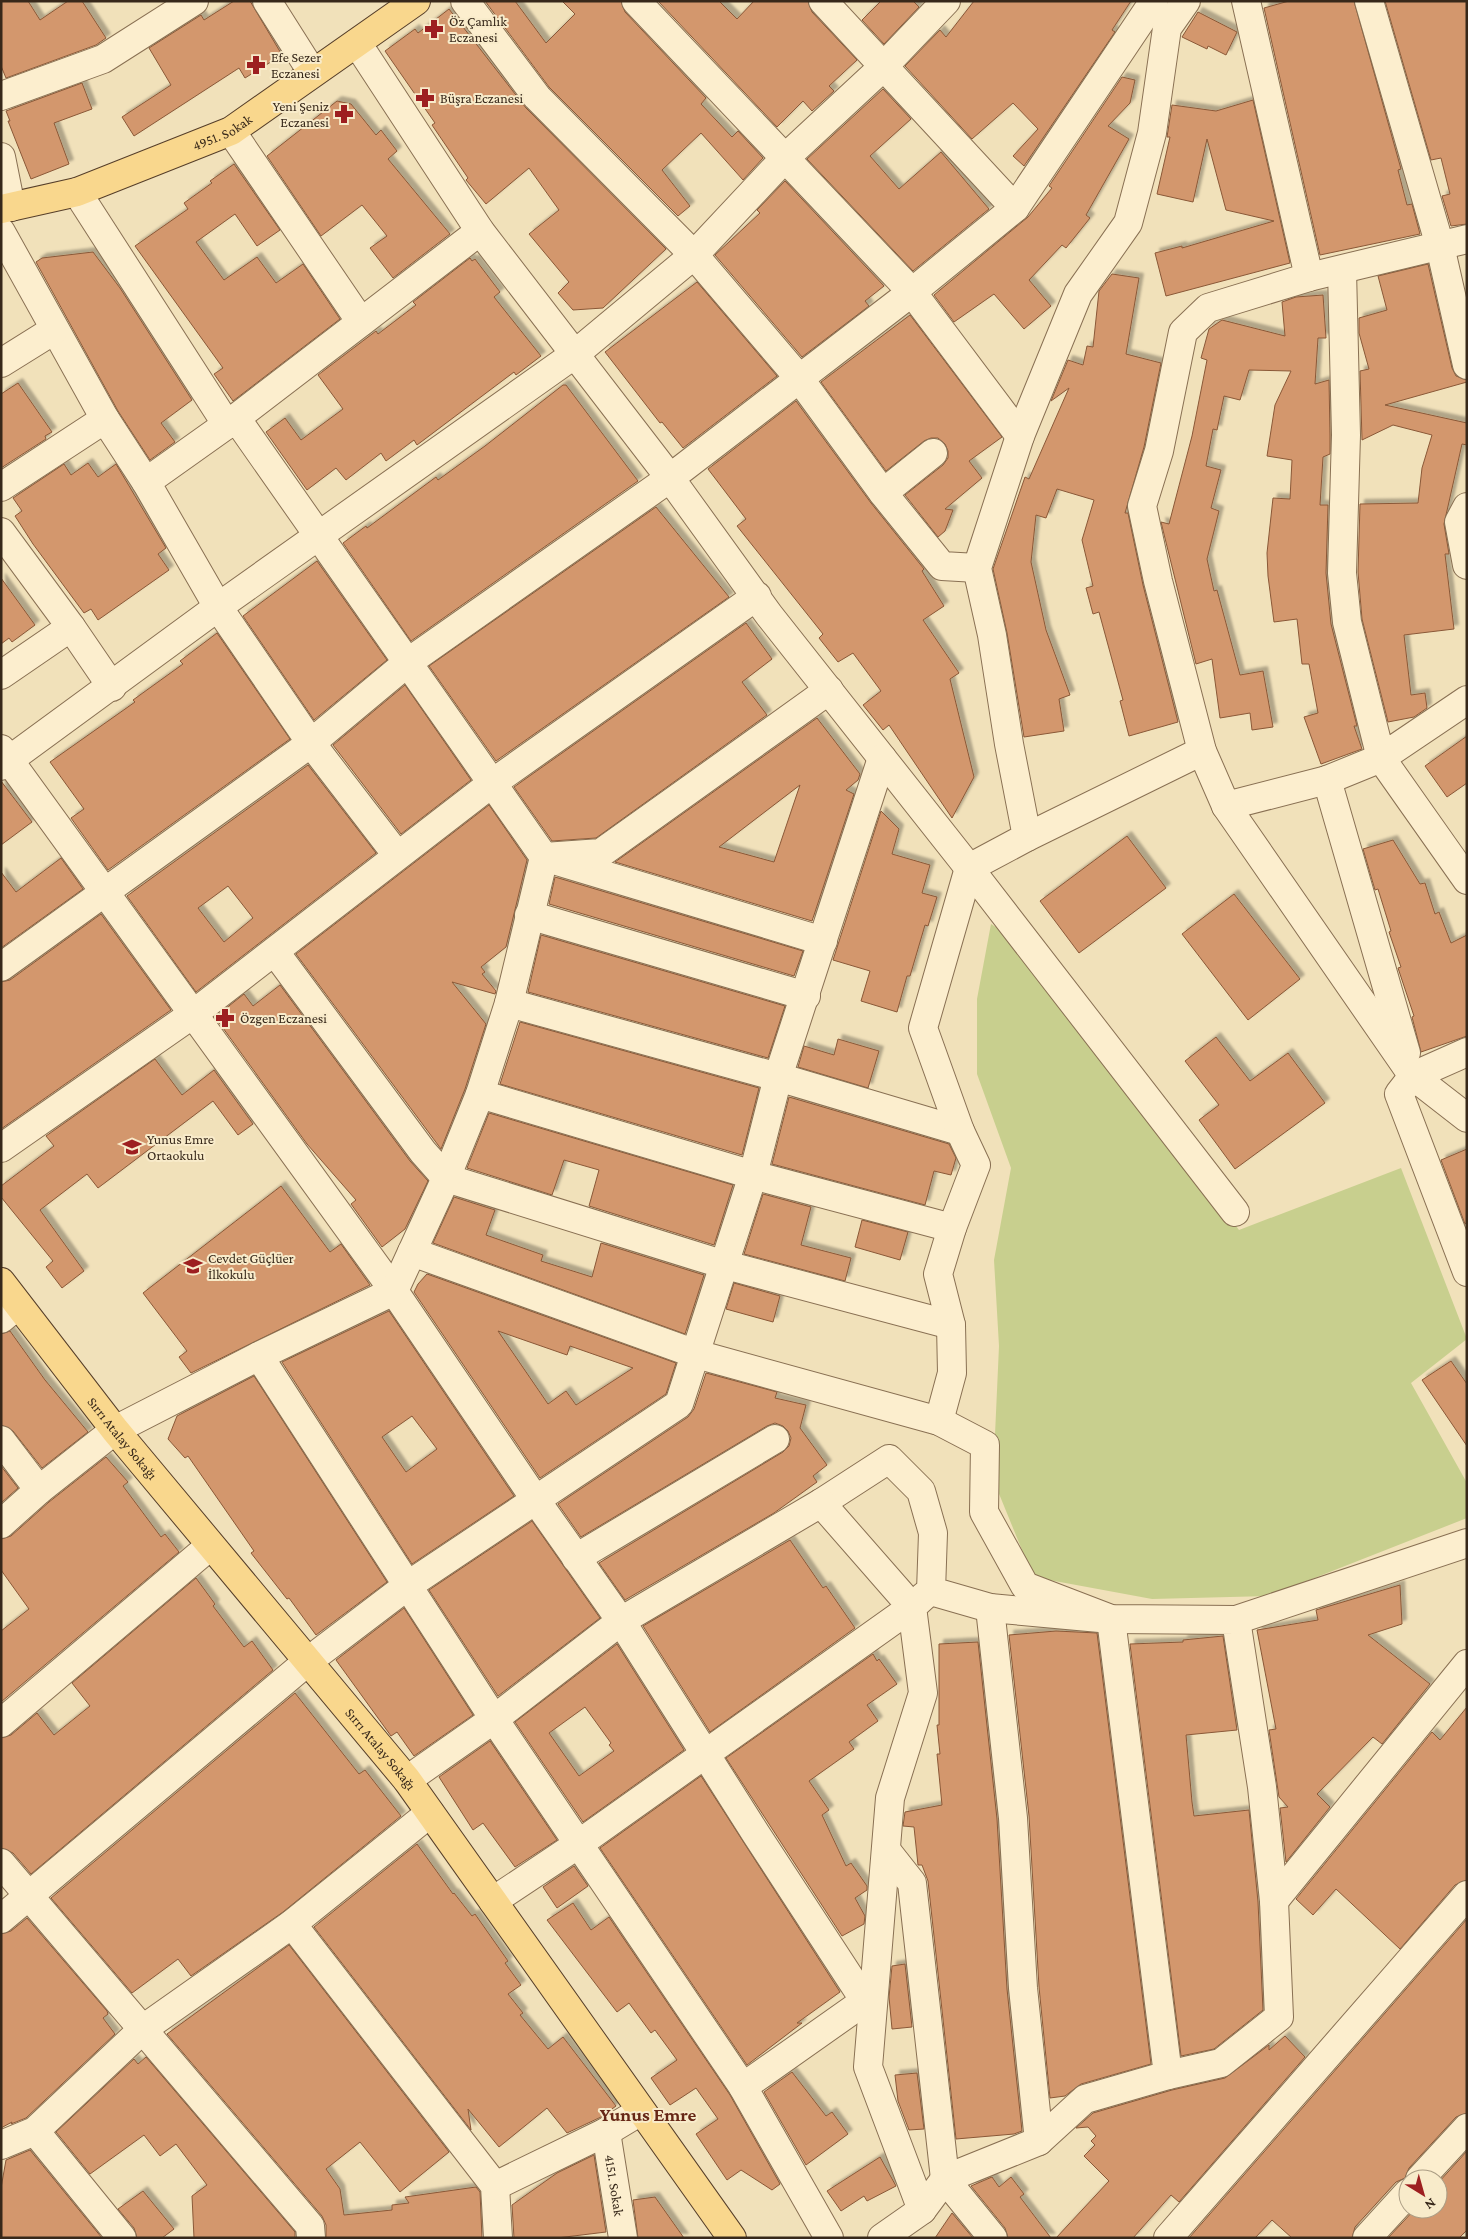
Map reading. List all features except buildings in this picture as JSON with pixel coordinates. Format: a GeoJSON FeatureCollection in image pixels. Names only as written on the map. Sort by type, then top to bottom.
{"type":"FeatureCollection","features":[{"type":"Feature","properties":{"kind":"main road","name":"4951. Sokak"},"geometry":{"type":"LineString","coordinates":[[6,208],[77,192],[231,131],[312,72],[416,1]]}},
{"type":"Feature","properties":{"kind":"main road","name":"Sırrı Atalay Sokağı"},"geometry":{"type":"LineString","coordinates":[[1,1282],[10,1312],[116,1430],[210,1546],[407,1780],[732,2238]]}},
{"type":"Feature","properties":{"kind":"street"},"geometry":{"type":"LineString","coordinates":[[1,96],[103,59],[194,1]]}},
{"type":"Feature","properties":{"kind":"street"},"geometry":{"type":"LineString","coordinates":[[267,1],[312,72]]}},
{"type":"Feature","properties":{"kind":"street"},"geometry":{"type":"LineString","coordinates":[[465,1],[537,97],[694,255],[798,378],[883,493],[942,566],[977,568]]}},
{"type":"Feature","properties":{"kind":"street"},"geometry":{"type":"LineString","coordinates":[[636,1],[912,292],[1020,436]]}},
{"type":"Feature","properties":{"kind":"street"},"geometry":{"type":"LineString","coordinates":[[823,1],[882,68],[1015,208]]}},
{"type":"Feature","properties":{"kind":"street"},"geometry":{"type":"LineString","coordinates":[[743,2087],[865,2001],[705,1755],[621,1621],[535,1499],[394,1291],[313,1177],[4,758],[112,687],[218,607],[575,354],[694,255],[784,159],[882,68],[946,1]]}},
{"type":"Feature","properties":{"kind":"street"},"geometry":{"type":"LineString","coordinates":[[1,967],[312,743],[407,663],[670,478],[912,292],[1015,208],[1154,1]]}},
{"type":"Feature","properties":{"kind":"street"},"geometry":{"type":"LineString","coordinates":[[1027,837],[1009,744],[992,635],[977,568],[1020,436],[1078,294],[1128,223],[1152,133],[1167,28],[1186,1]]}},
{"type":"Feature","properties":{"kind":"street"},"geometry":{"type":"LineString","coordinates":[[1246,1],[1309,277]]}},
{"type":"Feature","properties":{"kind":"street"},"geometry":{"type":"LineString","coordinates":[[1369,1],[1440,246],[1467,365]]}},
{"type":"Feature","properties":{"kind":"street"},"geometry":{"type":"LineString","coordinates":[[357,43],[480,231],[670,478],[769,615],[969,868],[1234,1212]]}},
{"type":"Feature","properties":{"kind":"street"},"geometry":{"type":"LineString","coordinates":[[231,131],[361,322]]}},
{"type":"Feature","properties":{"kind":"street"},"geometry":{"type":"LineString","coordinates":[[1,157],[6,208]]}},
{"type":"Feature","properties":{"kind":"street"},"geometry":{"type":"LineString","coordinates":[[77,192],[232,422],[319,537],[490,784],[544,857],[823,941]]}},
{"type":"Feature","properties":{"kind":"street"},"geometry":{"type":"LineString","coordinates":[[146,482],[232,422],[480,231]]}},
{"type":"Feature","properties":{"kind":"street"},"geometry":{"type":"LineString","coordinates":[[1,232],[105,419],[146,482],[218,607],[312,743],[397,855]]}},
{"type":"Feature","properties":{"kind":"street"},"geometry":{"type":"LineString","coordinates":[[1467,239],[1309,277],[1208,308],[1183,332],[1159,451],[1142,506],[1158,581],[1202,751],[1226,806],[1413,1076],[1467,1118]]}},
{"type":"Feature","properties":{"kind":"street"},"geometry":{"type":"LineString","coordinates":[[1342,270],[1346,435],[1342,573],[1347,622],[1381,758],[1467,880]]}},
{"type":"Feature","properties":{"kind":"street"},"geometry":{"type":"LineString","coordinates":[[1,363],[54,330]]}},
{"type":"Feature","properties":{"kind":"street"},"geometry":{"type":"LineString","coordinates":[[1,487],[105,419]]}},
{"type":"Feature","properties":{"kind":"street"},"geometry":{"type":"LineString","coordinates":[[883,493],[933,453]]}},
{"type":"Feature","properties":{"kind":"street"},"geometry":{"type":"LineString","coordinates":[[1467,506],[1459,522],[1467,565]]}},
{"type":"Feature","properties":{"kind":"street"},"geometry":{"type":"LineString","coordinates":[[1,532],[71,627],[112,687]]}},
{"type":"Feature","properties":{"kind":"street"},"geometry":{"type":"LineString","coordinates":[[1,1148],[193,1014],[490,784],[756,596]]}},
{"type":"Feature","properties":{"kind":"street"},"geometry":{"type":"LineString","coordinates":[[1,675],[71,627]]}},
{"type":"Feature","properties":{"kind":"street"},"geometry":{"type":"LineString","coordinates":[[544,857],[601,853],[829,690]]}},
{"type":"Feature","properties":{"kind":"street"},"geometry":{"type":"LineString","coordinates":[[1226,806],[1327,780],[1381,758],[1467,700]]}},
{"type":"Feature","properties":{"kind":"street"},"geometry":{"type":"LineString","coordinates":[[939,1421],[952,1373],[951,1325],[938,1274],[952,1228],[976,1165],[960,1131],[922,1028],[969,868],[1027,837],[1202,751]]}},
{"type":"Feature","properties":{"kind":"street"},"geometry":{"type":"LineString","coordinates":[[1,1919],[308,1662],[407,1586],[678,1404],[696,1354],[722,1264],[753,1175],[778,1077],[806,996],[882,758]]}},
{"type":"Feature","properties":{"kind":"street"},"geometry":{"type":"LineString","coordinates":[[1327,780],[1413,1076]]}},
{"type":"Feature","properties":{"kind":"street"},"geometry":{"type":"LineString","coordinates":[[1,1524],[39,1490],[116,1430],[259,1356],[394,1291],[446,1178],[480,1094],[509,1003],[544,857]]}},
{"type":"Feature","properties":{"kind":"street"},"geometry":{"type":"LineString","coordinates":[[529,915],[806,996]]}},
{"type":"Feature","properties":{"kind":"street"},"geometry":{"type":"LineString","coordinates":[[275,952],[423,1152],[446,1178],[722,1264],[951,1325]]}},
{"type":"Feature","properties":{"kind":"street"},"geometry":{"type":"LineString","coordinates":[[509,1003],[778,1077],[960,1131]]}},
{"type":"Feature","properties":{"kind":"street"},"geometry":{"type":"LineString","coordinates":[[1467,1052],[1413,1076],[1399,1094],[1467,1272]]}},
{"type":"Feature","properties":{"kind":"street"},"geometry":{"type":"LineString","coordinates":[[480,1094],[753,1175],[952,1228]]}},
{"type":"Feature","properties":{"kind":"street"},"geometry":{"type":"LineString","coordinates":[[412,1252],[696,1354],[939,1421],[986,1445],[984,1512],[1025,1586],[1111,1619]]}},
{"type":"Feature","properties":{"kind":"street"},"geometry":{"type":"LineString","coordinates":[[259,1356],[494,1719],[580,1843],[743,2087],[829,2238]]}},
{"type":"Feature","properties":{"kind":"street"},"geometry":{"type":"LineString","coordinates":[[576,1558],[775,1439]]}},
{"type":"Feature","properties":{"kind":"street"},"geometry":{"type":"LineString","coordinates":[[1,1440],[39,1490]]}},
{"type":"Feature","properties":{"kind":"street"},"geometry":{"type":"LineString","coordinates":[[407,1780],[494,1719],[621,1621],[820,1503],[889,1459],[921,1491],[933,1533],[922,1599],[923,1693],[890,1798],[868,2067],[922,2210]]}},
{"type":"Feature","properties":{"kind":"street"},"geometry":{"type":"LineString","coordinates":[[820,1503],[922,1599],[990,1608],[1111,1619],[1236,1620],[1467,1543]]}},
{"type":"Feature","properties":{"kind":"street"},"geometry":{"type":"LineString","coordinates":[[1,1723],[210,1546]]}},
{"type":"Feature","properties":{"kind":"street"},"geometry":{"type":"LineString","coordinates":[[493,1900],[580,1843],[922,1599]]}},
{"type":"Feature","properties":{"kind":"street"},"geometry":{"type":"LineString","coordinates":[[990,1608],[1013,1818],[1023,1988],[1039,2142]]}},
{"type":"Feature","properties":{"kind":"street"},"geometry":{"type":"LineString","coordinates":[[1111,1619],[1168,2075]]}},
{"type":"Feature","properties":{"kind":"street"},"geometry":{"type":"LineString","coordinates":[[882,2238],[922,2210],[946,2179],[1039,2142],[1085,2099],[1168,2075],[1221,2063],[1279,2017],[1274,1902],[1262,1786],[1236,1620]]}},
{"type":"Feature","properties":{"kind":"street"},"geometry":{"type":"LineString","coordinates":[[1274,1902],[1467,1664]]}},
{"type":"Feature","properties":{"kind":"street"},"geometry":{"type":"LineString","coordinates":[[1,2145],[35,2131],[143,2029],[292,1924],[430,1812]]}},
{"type":"Feature","properties":{"kind":"street"},"geometry":{"type":"LineString","coordinates":[[886,1850],[912,1884],[946,2179],[993,2238]]}},
{"type":"Feature","properties":{"kind":"street"},"geometry":{"type":"LineString","coordinates":[[1,1863],[310,2226],[311,2238]]}},
{"type":"Feature","properties":{"kind":"street"},"geometry":{"type":"LineString","coordinates":[[1168,2238],[1467,1895]]}},
{"type":"Feature","properties":{"kind":"street"},"geometry":{"type":"LineString","coordinates":[[292,1924],[495,2186],[498,2238]]}},
{"type":"Feature","properties":{"kind":"street"},"geometry":{"type":"LineString","coordinates":[[495,2186],[606,2132],[641,2111]]}},
{"type":"Feature","properties":{"kind":"street"},"geometry":{"type":"LineString","coordinates":[[1429,2169],[1467,2128]]}},
{"type":"Feature","properties":{"kind":"street"},"geometry":{"type":"LineString","coordinates":[[35,2131],[122,2238]]}},
{"type":"Feature","properties":{"kind":"street","name":"4151. Sokak"},"geometry":{"type":"LineString","coordinates":[[606,2132],[624,2238]]}},
{"type":"Feature","properties":{"kind":"street"},"geometry":{"type":"LineString","coordinates":[[1367,2238],[1398,2204]]}},
{"type":"Feature","properties":{"kind":"green space"},"geometry":{"type":"Polygon","coordinates":[[[991,924],[1013,938],[1239,1230],[1401,1168],[1467,1339],[1411,1383],[1467,1483],[1467,1518],[1269,1596],[1152,1599],[1033,1577],[993,1479],[999,1346],[994,1260],[1011,1168],[977,1074],[977,999],[991,924]]]}},
{"type":"Feature","properties":{"kind":"place","name":"Öz Çamlık Eczanesi"},"geometry":{"type":"Point","coordinates":[434,29]}},
{"type":"Feature","properties":{"kind":"place","name":"Efe Sezer Eczanesi"},"geometry":{"type":"Point","coordinates":[256,65]}},
{"type":"Feature","properties":{"kind":"place","name":"Büşra Eczanesi"},"geometry":{"type":"Point","coordinates":[425,98]}},
{"type":"Feature","properties":{"kind":"place","name":"Yeni Şeniz Eczanesi"},"geometry":{"type":"Point","coordinates":[344,114]}},
{"type":"Feature","properties":{"kind":"place","name":"Özgen Eczanesi"},"geometry":{"type":"Point","coordinates":[225,1018]}},
{"type":"Feature","properties":{"kind":"place","name":"Yunus Emre Ortaokulu"},"geometry":{"type":"Point","coordinates":[132,1147]}},
{"type":"Feature","properties":{"kind":"place","name":"Cevdet Güçlüer İlkokulu"},"geometry":{"type":"Point","coordinates":[193,1266]}},
{"type":"Feature","properties":{"kind":"district","name":"Yunus Emre"},"geometry":{"type":"Point","coordinates":[648,2114]}}]}
